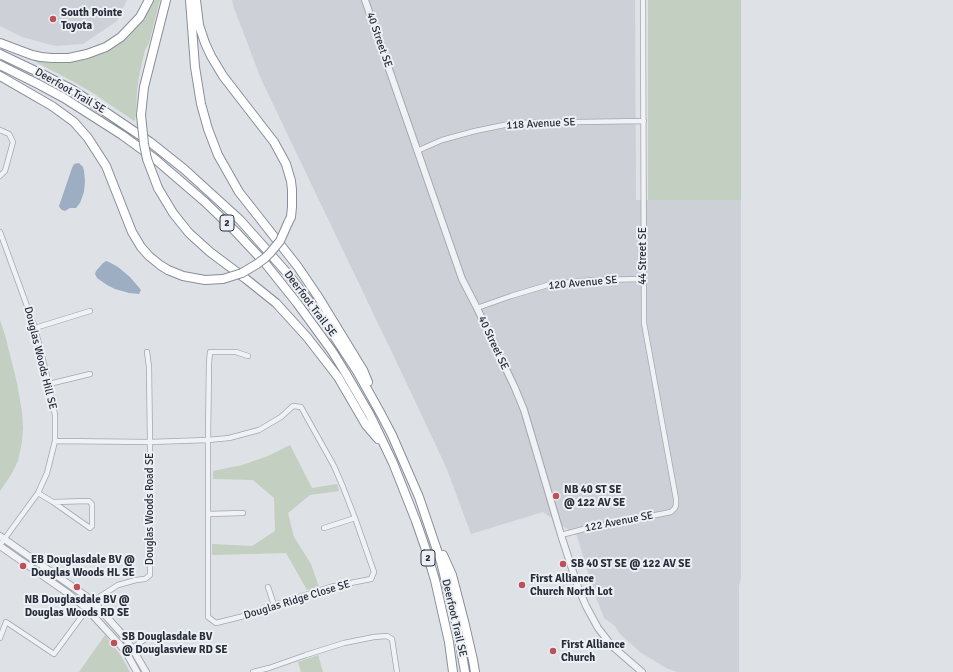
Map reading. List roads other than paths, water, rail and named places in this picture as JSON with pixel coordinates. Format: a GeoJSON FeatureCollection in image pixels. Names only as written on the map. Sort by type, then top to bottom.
{"type":"FeatureCollection","features":[{"type":"Feature","properties":{"kind":"highway"},"geometry":{"type":"LineString","coordinates":[[0,43],[41,57],[69,58],[87,54],[106,47],[120,37],[140,17],[150,0]]}},
{"type":"Feature","properties":{"kind":"highway"},"geometry":{"type":"LineString","coordinates":[[166,0],[144,87],[141,115],[147,159],[158,188],[173,213],[189,233],[210,252],[276,304],[307,337],[338,377],[366,424],[386,449]]}},
{"type":"Feature","properties":{"kind":"highway"},"geometry":{"type":"LineString","coordinates":[[190,0],[194,62],[201,104],[208,129],[218,155],[239,192],[298,267],[319,298],[363,370],[381,414]]}},
{"type":"Feature","properties":{"kind":"highway"},"geometry":{"type":"LineString","coordinates":[[0,76],[52,106],[74,122],[84,134],[98,152],[106,166],[132,232],[141,247],[149,256],[168,270],[183,276],[206,280],[231,277],[246,271],[257,264],[265,258],[280,241],[291,217],[291,181],[286,164],[274,142],[223,76],[211,56],[199,25],[196,0]]}},
{"type":"Feature","properties":{"kind":"highway","name":"Deerfoot Trail SE"},"geometry":{"type":"LineString","coordinates":[[0,54],[72,90],[150,142],[184,169],[226,207],[265,248],[288,274],[323,319],[357,371],[392,435],[406,467],[426,517],[443,569],[457,626],[465,672]]}},
{"type":"Feature","properties":{"kind":"highway","name":"Deerfoot Trail SE"},"geometry":{"type":"LineString","coordinates":[[0,65],[64,98],[122,135],[161,164],[205,202],[265,263],[315,326],[332,351],[370,415],[408,499],[425,548],[438,594],[449,642],[453,672]]}},
{"type":"Feature","properties":{"kind":"highway"},"geometry":{"type":"LineString","coordinates":[[426,517],[452,575],[475,672]]}},
{"type":"Feature","properties":{"kind":"street","name":"40 Street SE"},"geometry":{"type":"LineString","coordinates":[[365,0],[462,279],[515,388],[524,410],[578,587],[598,628],[612,646],[642,672]]}},
{"type":"Feature","properties":{"kind":"street","name":"44 Street SE"},"geometry":{"type":"LineString","coordinates":[[643,0],[644,322],[676,499],[675,508]]}},
{"type":"Feature","properties":{"kind":"street","name":"118 Avenue SE"},"geometry":{"type":"LineString","coordinates":[[417,151],[442,140],[514,123],[644,120]]}},
{"type":"Feature","properties":{"kind":"street"},"geometry":{"type":"LineString","coordinates":[[0,130],[9,134],[13,142],[5,171],[0,176]]}},
{"type":"Feature","properties":{"kind":"street","name":"Douglas Woods Hill SE"},"geometry":{"type":"LineString","coordinates":[[0,232],[35,328],[55,414],[55,441],[47,473],[38,493],[2,537],[0,545]]}},
{"type":"Feature","properties":{"kind":"street","name":"120 Avenue SE"},"geometry":{"type":"LineString","coordinates":[[477,308],[551,284],[595,280],[643,279]]}},
{"type":"Feature","properties":{"kind":"street"},"geometry":{"type":"LineString","coordinates":[[35,328],[90,311]]}},
{"type":"Feature","properties":{"kind":"street"},"geometry":{"type":"LineString","coordinates":[[147,352],[149,367],[150,442]]}},
{"type":"Feature","properties":{"kind":"street"},"geometry":{"type":"LineString","coordinates":[[208,440],[210,352],[236,352],[248,356]]}},
{"type":"Feature","properties":{"kind":"street"},"geometry":{"type":"LineString","coordinates":[[49,384],[90,374]]}},
{"type":"Feature","properties":{"kind":"street","name":"Douglas Ridge Close SE"},"geometry":{"type":"LineString","coordinates":[[55,441],[150,442],[228,438],[259,430],[281,417],[293,406],[301,407],[334,466],[355,518],[374,572],[371,579],[330,588],[274,605],[248,615],[216,623],[208,618],[208,440]]}},
{"type":"Feature","properties":{"kind":"street","name":"Douglas Woods Road SE"},"geometry":{"type":"LineString","coordinates":[[0,638],[6,622],[54,654],[94,601],[118,585],[145,579],[150,575],[150,442]]}},
{"type":"Feature","properties":{"kind":"street"},"geometry":{"type":"LineString","coordinates":[[38,493],[90,528],[92,526],[92,504],[89,501],[53,502]]}},
{"type":"Feature","properties":{"kind":"street","name":"122 Avenue SE"},"geometry":{"type":"LineString","coordinates":[[561,535],[671,512],[675,508]]}},
{"type":"Feature","properties":{"kind":"street"},"geometry":{"type":"LineString","coordinates":[[208,514],[244,513]]}},
{"type":"Feature","properties":{"kind":"street"},"geometry":{"type":"LineString","coordinates":[[324,528],[355,518]]}},
{"type":"Feature","properties":{"kind":"street"},"geometry":{"type":"LineString","coordinates":[[2,537],[94,601],[122,634],[146,672]]}},
{"type":"Feature","properties":{"kind":"street"},"geometry":{"type":"LineString","coordinates":[[0,545],[69,594],[87,609],[105,627],[126,652],[137,672]]}},
{"type":"Feature","properties":{"kind":"street"},"geometry":{"type":"LineString","coordinates":[[268,587],[274,605]]}},
{"type":"Feature","properties":{"kind":"street"},"geometry":{"type":"LineString","coordinates":[[253,672],[269,670],[306,655],[344,643],[387,636],[392,640],[397,672]]}},
{"type":"Feature","properties":{"kind":"street"},"geometry":{"type":"LineString","coordinates":[[126,652],[148,637]]}},
{"type":"Feature","properties":{"kind":"water"},"geometry":{"type":"Polygon","coordinates":[[[79,163],[83,167],[84,171],[84,192],[80,203],[76,208],[70,208],[65,211],[59,206],[72,168],[74,164],[79,163]]]}},
{"type":"Feature","properties":{"kind":"water"},"geometry":{"type":"Polygon","coordinates":[[[106,261],[118,267],[130,277],[141,290],[139,294],[115,289],[97,278],[95,274],[96,271],[106,261]]]}},
{"type":"Feature","properties":{"kind":"place","name":"South Pointe Toyota"},"geometry":{"type":"Point","coordinates":[53,19]}},
{"type":"Feature","properties":{"kind":"place","name":"NB 40 ST SE @ 122 AV SE"},"geometry":{"type":"Point","coordinates":[556,496]}},
{"type":"Feature","properties":{"kind":"place","name":"SB 40 ST SE @ 122 AV SE"},"geometry":{"type":"Point","coordinates":[563,564]}},
{"type":"Feature","properties":{"kind":"place","name":"EB Douglasdale BV @ Douglas Woods HL SE"},"geometry":{"type":"Point","coordinates":[23,566]}},
{"type":"Feature","properties":{"kind":"place","name":"First Alliance Church North Lot"},"geometry":{"type":"Point","coordinates":[522,585]}},
{"type":"Feature","properties":{"kind":"place","name":"NB Douglasdale BV @ Douglas Woods RD SE"},"geometry":{"type":"Point","coordinates":[77,587]}},
{"type":"Feature","properties":{"kind":"place","name":"SB Douglasdale BV @ Douglasview RD SE"},"geometry":{"type":"Point","coordinates":[114,643]}},
{"type":"Feature","properties":{"kind":"place","name":"First Alliance Church"},"geometry":{"type":"Point","coordinates":[553,651]}}]}
